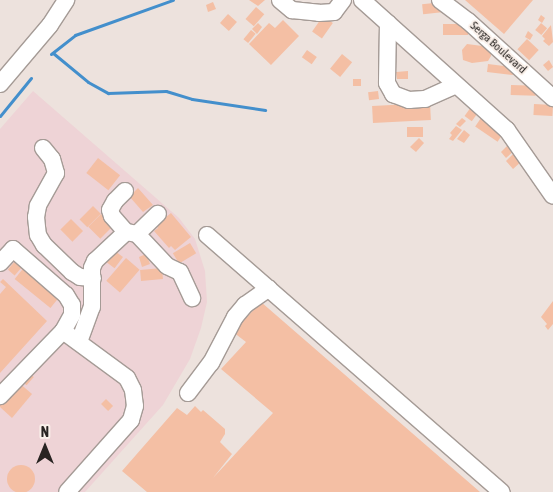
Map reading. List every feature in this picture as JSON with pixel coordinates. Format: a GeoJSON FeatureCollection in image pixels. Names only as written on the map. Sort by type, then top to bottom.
{"type":"FeatureCollection","features":[{"type":"Feature","properties":{"kind":"street"},"geometry":{"type":"LineString","coordinates":[[0,84],[50,25],[66,0]]}},
{"type":"Feature","properties":{"kind":"street"},"geometry":{"type":"LineString","coordinates":[[280,0],[292,10],[319,13],[334,12],[343,0]]}},
{"type":"Feature","properties":{"kind":"street"},"geometry":{"type":"LineString","coordinates":[[362,0],[507,130],[553,196]]}},
{"type":"Feature","properties":{"kind":"street","name":"Serga Boulevard"},"geometry":{"type":"LineString","coordinates":[[440,0],[468,21],[553,98]]}},
{"type":"Feature","properties":{"kind":"street"},"geometry":{"type":"LineString","coordinates":[[388,24],[387,83],[393,94],[409,100],[425,99],[456,85]]}},
{"type":"Feature","properties":{"kind":"street"},"geometry":{"type":"LineString","coordinates":[[43,148],[52,159],[56,173],[38,206],[36,217],[38,235],[44,245],[72,272],[80,277],[93,278]]}},
{"type":"Feature","properties":{"kind":"street"},"geometry":{"type":"LineString","coordinates":[[125,191],[115,201],[110,210],[112,216],[167,266],[180,272],[192,298]]}},
{"type":"Feature","properties":{"kind":"street"},"geometry":{"type":"LineString","coordinates":[[79,342],[92,307],[95,261],[158,214]]}},
{"type":"Feature","properties":{"kind":"street"},"geometry":{"type":"LineString","coordinates":[[207,235],[502,492]]}},
{"type":"Feature","properties":{"kind":"street"},"geometry":{"type":"LineString","coordinates":[[0,263],[13,249],[66,296],[72,305],[72,315],[63,331],[0,396]]}},
{"type":"Feature","properties":{"kind":"street"},"geometry":{"type":"LineString","coordinates":[[188,394],[211,363],[235,317],[245,305],[269,288]]}},
{"type":"Feature","properties":{"kind":"street"},"geometry":{"type":"LineString","coordinates":[[63,331],[126,378],[132,390],[135,406],[131,420],[67,492]]}},
{"type":"Feature","properties":{"kind":"shaded area"},"geometry":{"type":"Polygon","coordinates":[[[33,91],[179,218],[195,239],[205,271],[207,302],[201,328],[190,359],[163,405],[85,492],[0,492],[0,129],[33,91]]]}},
{"type":"Feature","properties":{"kind":"building"},"geometry":{"type":"Polygon","coordinates":[[[249,0],[265,0],[258,6],[249,0]]]}},
{"type":"Feature","properties":{"kind":"building"},"geometry":{"type":"Polygon","coordinates":[[[465,0],[533,0],[504,34],[465,0]]]}},
{"type":"Feature","properties":{"kind":"building"},"geometry":{"type":"Polygon","coordinates":[[[213,2],[216,9],[208,12],[206,5],[213,2]]]}},
{"type":"Feature","properties":{"kind":"building"},"geometry":{"type":"Polygon","coordinates":[[[443,2],[444,12],[423,14],[422,4],[443,2]]]}},
{"type":"Feature","properties":{"kind":"building"},"geometry":{"type":"Polygon","coordinates":[[[256,7],[264,14],[254,26],[246,19],[256,7]]]}},
{"type":"Feature","properties":{"kind":"building"},"geometry":{"type":"Polygon","coordinates":[[[228,14],[237,22],[229,31],[220,23],[228,14]]]}},
{"type":"Feature","properties":{"kind":"building"},"geometry":{"type":"Polygon","coordinates":[[[541,15],[545,18],[542,23],[538,20],[541,15]]]}},
{"type":"Feature","properties":{"kind":"building"},"geometry":{"type":"Polygon","coordinates":[[[323,16],[333,23],[322,38],[312,32],[323,16]]]}},
{"type":"Feature","properties":{"kind":"building"},"geometry":{"type":"Polygon","coordinates":[[[283,20],[299,36],[271,65],[249,44],[269,23],[275,28],[283,20]]]}},
{"type":"Feature","properties":{"kind":"building"},"geometry":{"type":"Polygon","coordinates":[[[258,23],[262,27],[257,34],[252,29],[258,23]]]}},
{"type":"Feature","properties":{"kind":"building"},"geometry":{"type":"Polygon","coordinates":[[[541,23],[547,28],[541,35],[535,30],[541,23]]]}},
{"type":"Feature","properties":{"kind":"building"},"geometry":{"type":"Polygon","coordinates":[[[443,24],[468,24],[468,35],[443,35],[443,24]]]}},
{"type":"Feature","properties":{"kind":"building"},"geometry":{"type":"Polygon","coordinates":[[[551,25],[553,42],[549,46],[543,41],[545,39],[542,36],[551,25]]]}},
{"type":"Feature","properties":{"kind":"building"},"geometry":{"type":"Polygon","coordinates":[[[251,30],[256,34],[248,43],[243,39],[251,30]]]}},
{"type":"Feature","properties":{"kind":"building"},"geometry":{"type":"Polygon","coordinates":[[[528,31],[533,35],[530,40],[525,37],[528,31]]]}},
{"type":"Feature","properties":{"kind":"building"},"geometry":{"type":"Polygon","coordinates":[[[527,39],[539,50],[529,60],[517,49],[527,39]]]}},
{"type":"Feature","properties":{"kind":"building"},"geometry":{"type":"Polygon","coordinates":[[[467,44],[490,47],[491,56],[488,61],[472,63],[463,60],[462,50],[467,44]]]}},
{"type":"Feature","properties":{"kind":"building"},"geometry":{"type":"Polygon","coordinates":[[[307,50],[317,57],[312,64],[302,57],[307,50]]]}},
{"type":"Feature","properties":{"kind":"building"},"geometry":{"type":"Polygon","coordinates":[[[342,54],[352,62],[340,77],[330,69],[342,54]]]}},
{"type":"Feature","properties":{"kind":"building"},"geometry":{"type":"Polygon","coordinates":[[[549,60],[553,67],[548,71],[543,65],[549,60]]]}},
{"type":"Feature","properties":{"kind":"building"},"geometry":{"type":"Polygon","coordinates":[[[488,64],[514,67],[513,75],[487,72],[488,64]]]}},
{"type":"Feature","properties":{"kind":"building"},"geometry":{"type":"Polygon","coordinates":[[[408,71],[408,79],[397,79],[396,72],[408,71]]]}},
{"type":"Feature","properties":{"kind":"building"},"geometry":{"type":"Polygon","coordinates":[[[353,79],[361,79],[361,86],[353,86],[353,79]]]}},
{"type":"Feature","properties":{"kind":"building"},"geometry":{"type":"Polygon","coordinates":[[[511,85],[536,86],[536,96],[511,95],[511,85]]]}},
{"type":"Feature","properties":{"kind":"building"},"geometry":{"type":"Polygon","coordinates":[[[378,91],[379,99],[369,100],[368,92],[378,91]]]}},
{"type":"Feature","properties":{"kind":"building"},"geometry":{"type":"Polygon","coordinates":[[[430,103],[431,120],[373,123],[372,106],[430,103]]]}},
{"type":"Feature","properties":{"kind":"building"},"geometry":{"type":"Polygon","coordinates":[[[534,104],[553,105],[552,116],[533,115],[534,104]]]}},
{"type":"Feature","properties":{"kind":"building"},"geometry":{"type":"Polygon","coordinates":[[[471,107],[478,112],[472,121],[465,116],[471,107]]]}},
{"type":"Feature","properties":{"kind":"building"},"geometry":{"type":"Polygon","coordinates":[[[483,115],[505,130],[498,142],[475,127],[483,115]]]}},
{"type":"Feature","properties":{"kind":"building"},"geometry":{"type":"Polygon","coordinates":[[[462,118],[466,121],[460,127],[456,124],[462,118]]]}},
{"type":"Feature","properties":{"kind":"building"},"geometry":{"type":"Polygon","coordinates":[[[456,126],[462,130],[453,141],[449,139],[452,135],[450,133],[456,126]]]}},
{"type":"Feature","properties":{"kind":"building"},"geometry":{"type":"Polygon","coordinates":[[[407,127],[423,127],[423,137],[407,137],[407,127]]]}},
{"type":"Feature","properties":{"kind":"building"},"geometry":{"type":"Polygon","coordinates":[[[464,130],[470,135],[464,143],[457,139],[464,130]]]}},
{"type":"Feature","properties":{"kind":"building"},"geometry":{"type":"Polygon","coordinates":[[[419,138],[424,143],[416,152],[410,147],[419,138]]]}},
{"type":"Feature","properties":{"kind":"building"},"geometry":{"type":"Polygon","coordinates":[[[508,145],[516,149],[506,158],[501,152],[508,145]]]}},
{"type":"Feature","properties":{"kind":"building"},"geometry":{"type":"Polygon","coordinates":[[[513,154],[517,159],[520,157],[523,160],[513,169],[506,161],[513,154]]]}},
{"type":"Feature","properties":{"kind":"building"},"geometry":{"type":"Polygon","coordinates":[[[98,158],[120,175],[108,190],[86,173],[98,158]]]}},
{"type":"Feature","properties":{"kind":"building"},"geometry":{"type":"Polygon","coordinates":[[[138,188],[153,205],[143,212],[129,196],[131,190],[134,192],[138,188]]]}},
{"type":"Feature","properties":{"kind":"building"},"geometry":{"type":"Polygon","coordinates":[[[93,206],[101,214],[87,227],[80,219],[93,206]]]}},
{"type":"Feature","properties":{"kind":"building"},"geometry":{"type":"Polygon","coordinates":[[[171,213],[191,237],[175,250],[171,246],[169,248],[154,231],[158,228],[156,225],[171,213]]]}},
{"type":"Feature","properties":{"kind":"building"},"geometry":{"type":"Polygon","coordinates":[[[101,214],[113,226],[100,239],[88,227],[101,214]]]}},
{"type":"Feature","properties":{"kind":"building"},"geometry":{"type":"Polygon","coordinates":[[[71,219],[83,231],[72,242],[60,230],[71,219]]]}},
{"type":"Feature","properties":{"kind":"building"},"geometry":{"type":"Polygon","coordinates":[[[190,243],[196,253],[179,264],[173,253],[190,243]]]}},
{"type":"Feature","properties":{"kind":"building"},"geometry":{"type":"Polygon","coordinates":[[[111,248],[123,257],[115,268],[103,259],[111,248]]]}},
{"type":"Feature","properties":{"kind":"building"},"geometry":{"type":"Polygon","coordinates":[[[146,254],[150,264],[142,267],[139,257],[146,254]]]}},
{"type":"Feature","properties":{"kind":"building"},"geometry":{"type":"Polygon","coordinates":[[[126,258],[140,270],[120,292],[106,281],[126,258]]]}},
{"type":"Feature","properties":{"kind":"building"},"geometry":{"type":"Polygon","coordinates":[[[17,259],[24,265],[15,275],[8,270],[17,259]]]}},
{"type":"Feature","properties":{"kind":"building"},"geometry":{"type":"Polygon","coordinates":[[[26,265],[62,294],[50,308],[15,279],[26,265]]]}},
{"type":"Feature","properties":{"kind":"building"},"geometry":{"type":"Polygon","coordinates":[[[162,268],[163,279],[141,281],[140,270],[162,268]]]}},
{"type":"Feature","properties":{"kind":"building"},"geometry":{"type":"Polygon","coordinates":[[[3,279],[47,321],[0,373],[0,294],[6,287],[0,282],[3,279]]]}},
{"type":"Feature","properties":{"kind":"building"},"geometry":{"type":"Polygon","coordinates":[[[553,301],[553,324],[548,330],[545,326],[547,324],[541,317],[553,301]]]}},
{"type":"Feature","properties":{"kind":"building"},"geometry":{"type":"Polygon","coordinates":[[[261,302],[480,492],[147,492],[122,471],[177,408],[187,415],[195,406],[201,412],[203,410],[225,429],[225,434],[220,442],[232,454],[213,478],[273,413],[221,369],[246,342],[233,332],[261,302]]]}},
{"type":"Feature","properties":{"kind":"building"},"geometry":{"type":"Polygon","coordinates":[[[27,371],[34,377],[27,385],[20,379],[27,371]]]}},
{"type":"Feature","properties":{"kind":"building"},"geometry":{"type":"Polygon","coordinates":[[[18,382],[32,394],[12,418],[0,407],[0,402],[18,382]]]}},
{"type":"Feature","properties":{"kind":"building"},"geometry":{"type":"Polygon","coordinates":[[[106,399],[113,406],[108,411],[101,404],[106,399]]]}},
{"type":"Feature","properties":{"kind":"building"},"geometry":{"type":"Polygon","coordinates":[[[21,465],[31,469],[35,479],[31,489],[21,493],[11,489],[7,479],[11,469],[21,465]]]}},
{"type":"Feature","properties":{"kind":"waterway"},"geometry":{"type":"LineString","coordinates":[[51,54],[75,35],[173,0]]}},
{"type":"Feature","properties":{"kind":"waterway"},"geometry":{"type":"LineString","coordinates":[[53,53],[88,82],[108,93],[166,91],[192,99],[265,110]]}},
{"type":"Feature","properties":{"kind":"waterway"},"geometry":{"type":"LineString","coordinates":[[0,116],[31,78]]}}]}
